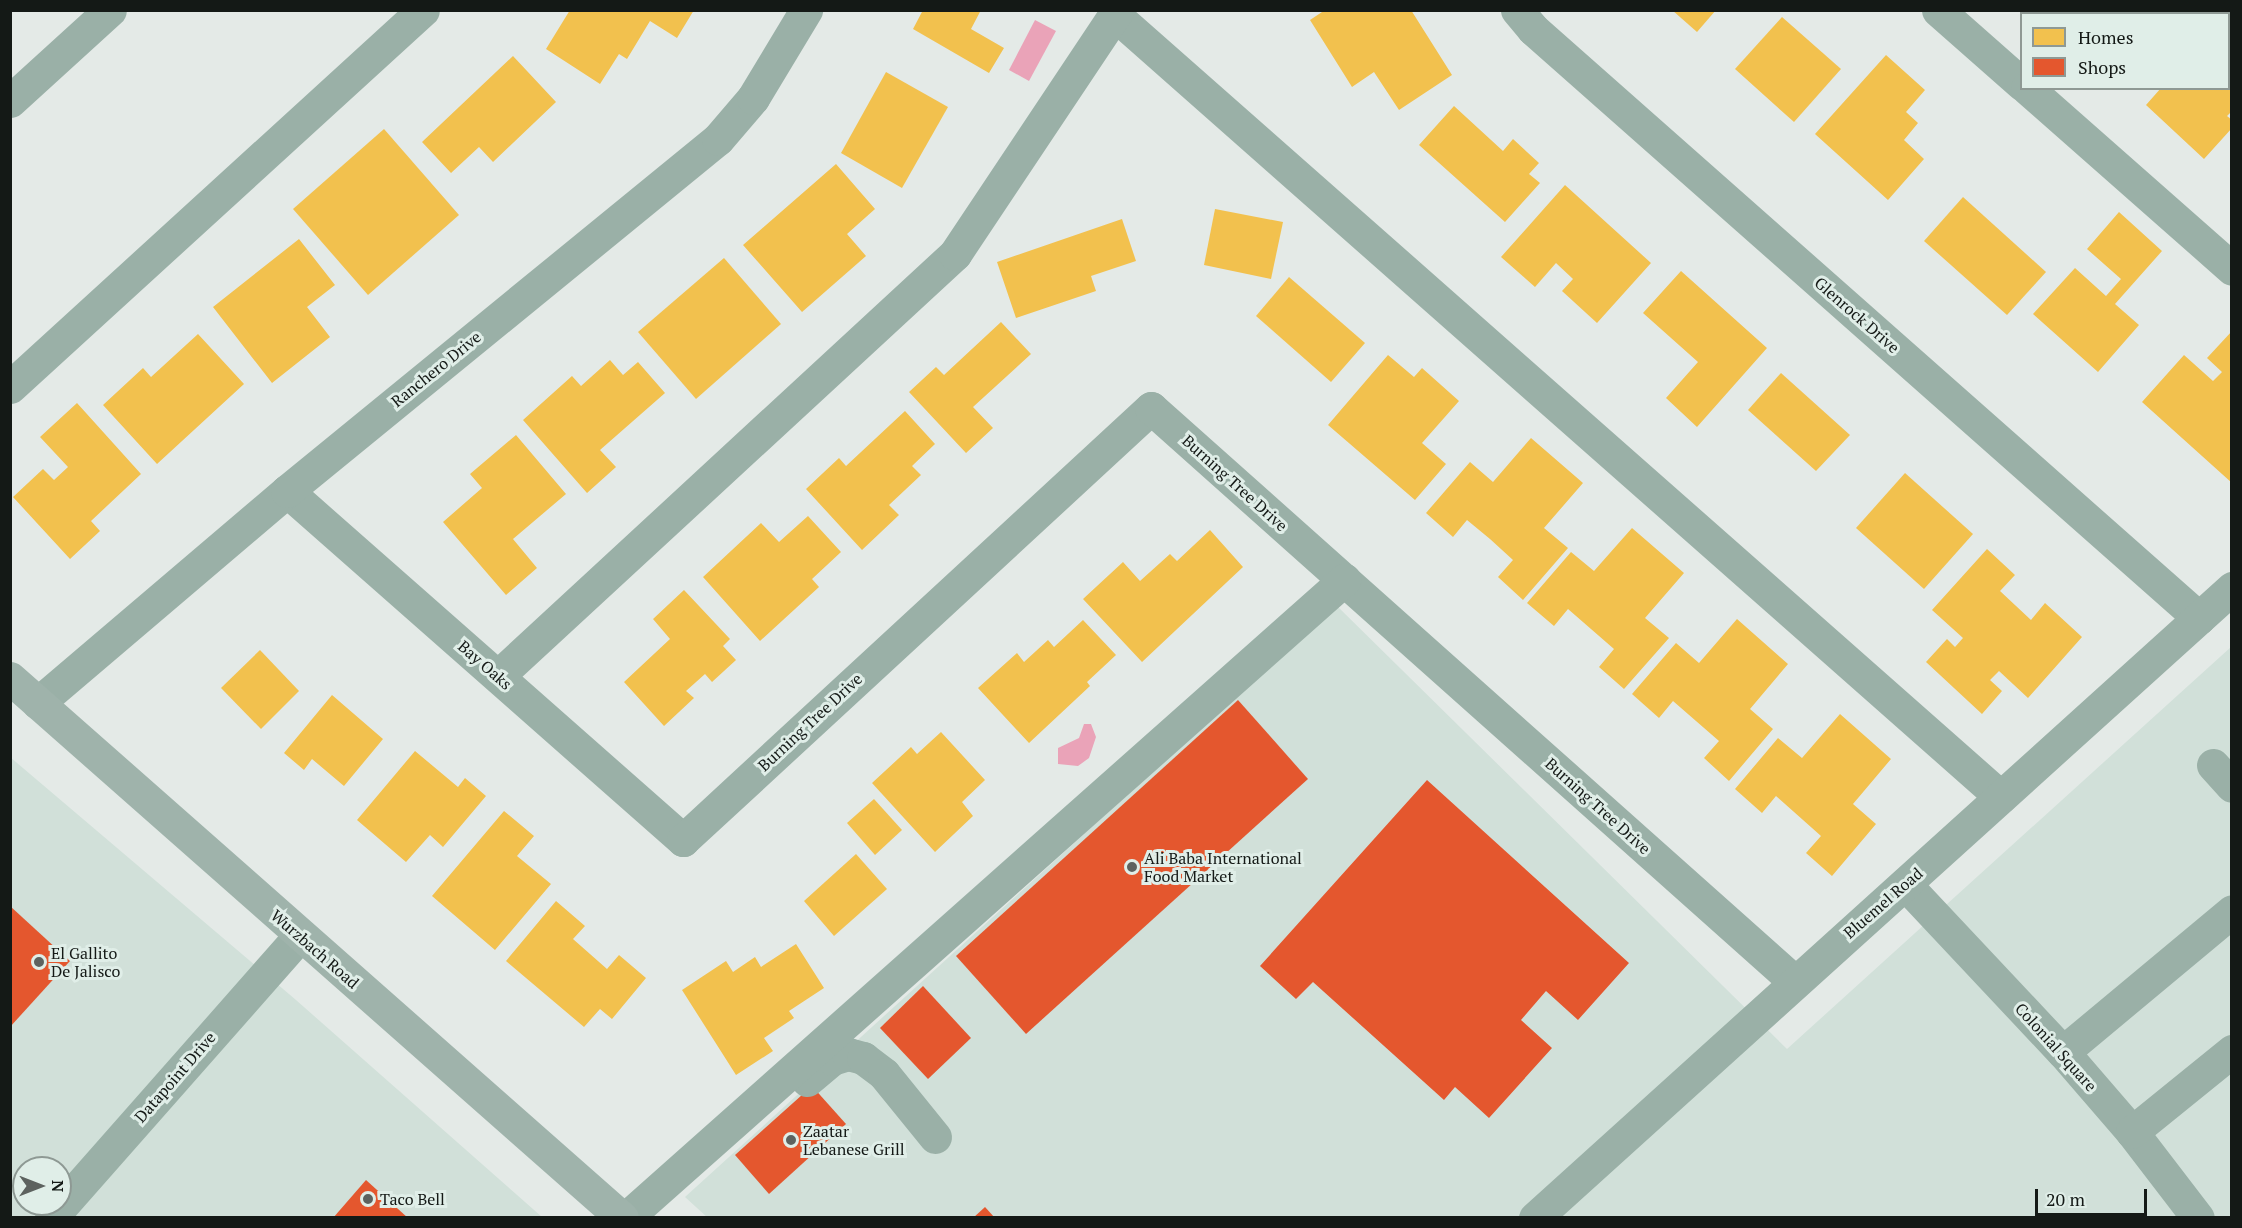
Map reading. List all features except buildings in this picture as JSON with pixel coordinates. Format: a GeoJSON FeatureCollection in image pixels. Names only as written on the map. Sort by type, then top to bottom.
{"type":"FeatureCollection","features":[{"type":"Feature","properties":{"kind":"main road","name":"Wurzbach Road"},"geometry":{"type":"LineString","coordinates":[[10,678],[300,936],[624,1218]]}},
{"type":"Feature","properties":{"kind":"street"},"geometry":{"type":"LineString","coordinates":[[10,101],[110,10]]}},
{"type":"Feature","properties":{"kind":"street"},"geometry":{"type":"LineString","coordinates":[[10,387],[423,10]]}},
{"type":"Feature","properties":{"kind":"street","name":"Ranchero Drive"},"geometry":{"type":"LineString","coordinates":[[38,703],[287,490],[718,139],[753,98],[806,10]]}},
{"type":"Feature","properties":{"kind":"street","name":"Glenrock Drive"},"geometry":{"type":"LineString","coordinates":[[1517,10],[1542,37],[2199,618]]}},
{"type":"Feature","properties":{"kind":"street"},"geometry":{"type":"LineString","coordinates":[[1938,10],[2020,82]]}},
{"type":"Feature","properties":{"kind":"street"},"geometry":{"type":"LineString","coordinates":[[498,676],[955,254],[1117,13],[2001,797]]}},
{"type":"Feature","properties":{"kind":"street"},"geometry":{"type":"LineString","coordinates":[[2029,90],[2232,269]]}},
{"type":"Feature","properties":{"kind":"street","name":"Burning Tree Drive"},"geometry":{"type":"LineString","coordinates":[[683,840],[1151,408],[1794,981]]}},
{"type":"Feature","properties":{"kind":"street","name":"Bay Oaks"},"geometry":{"type":"LineString","coordinates":[[287,490],[683,840]]}},
{"type":"Feature","properties":{"kind":"street"},"geometry":{"type":"LineString","coordinates":[[624,1218],[1344,580]]}},
{"type":"Feature","properties":{"kind":"street","name":"Bluemel Road"},"geometry":{"type":"LineString","coordinates":[[1535,1218],[1794,981],[1905,884],[2232,588]]}},
{"type":"Feature","properties":{"kind":"street","name":"Colonial Square"},"geometry":{"type":"LineString","coordinates":[[1905,884],[2063,1052],[2132,1132],[2198,1218]]}},
{"type":"Feature","properties":{"kind":"street"},"geometry":{"type":"LineString","coordinates":[[2063,1052],[2232,911]]}},
{"type":"Feature","properties":{"kind":"street","name":"Datapoint Drive"},"geometry":{"type":"LineString","coordinates":[[51,1218],[300,936]]}},
{"type":"Feature","properties":{"kind":"street"},"geometry":{"type":"LineString","coordinates":[[2132,1132],[2232,1051]]}},
{"type":"Feature","properties":{"kind":"street"},"geometry":{"type":"LineString","coordinates":[[713,1141],[756,1124],[832,1059],[848,1054],[863,1058],[884,1074],[935,1137]]}},
{"type":"Feature","properties":{"kind":"shaded area"},"geometry":{"type":"Polygon","coordinates":[[[1035,20],[1056,31],[1029,81],[1009,70],[1035,20]]]}},
{"type":"Feature","properties":{"kind":"shaded area"},"geometry":{"type":"Polygon","coordinates":[[[1336,605],[1787,1049],[2231,647],[2231,1217],[708,1218],[685,1197],[1336,605]]]}},
{"type":"Feature","properties":{"kind":"shaded area"},"geometry":{"type":"Polygon","coordinates":[[[1084,724],[1091,724],[1096,737],[1089,758],[1078,766],[1058,764],[1058,748],[1079,738],[1084,724]]]}},
{"type":"Feature","properties":{"kind":"shaded area"},"geometry":{"type":"Polygon","coordinates":[[[10,757],[296,1000],[542,1217],[11,1217],[10,757]]]}},
{"type":"Feature","properties":{"kind":"place","name":"Ali Baba International Food Market"},"geometry":{"type":"Point","coordinates":[1132,867]}},
{"type":"Feature","properties":{"kind":"place","name":"El Gallito De Jalisco"},"geometry":{"type":"Point","coordinates":[39,962]}},
{"type":"Feature","properties":{"kind":"place","name":"Zaatar Lebanese Grill"},"geometry":{"type":"Point","coordinates":[791,1140]}},
{"type":"Feature","properties":{"kind":"place","name":"Taco Bell"},"geometry":{"type":"Point","coordinates":[368,1199]}}]}
